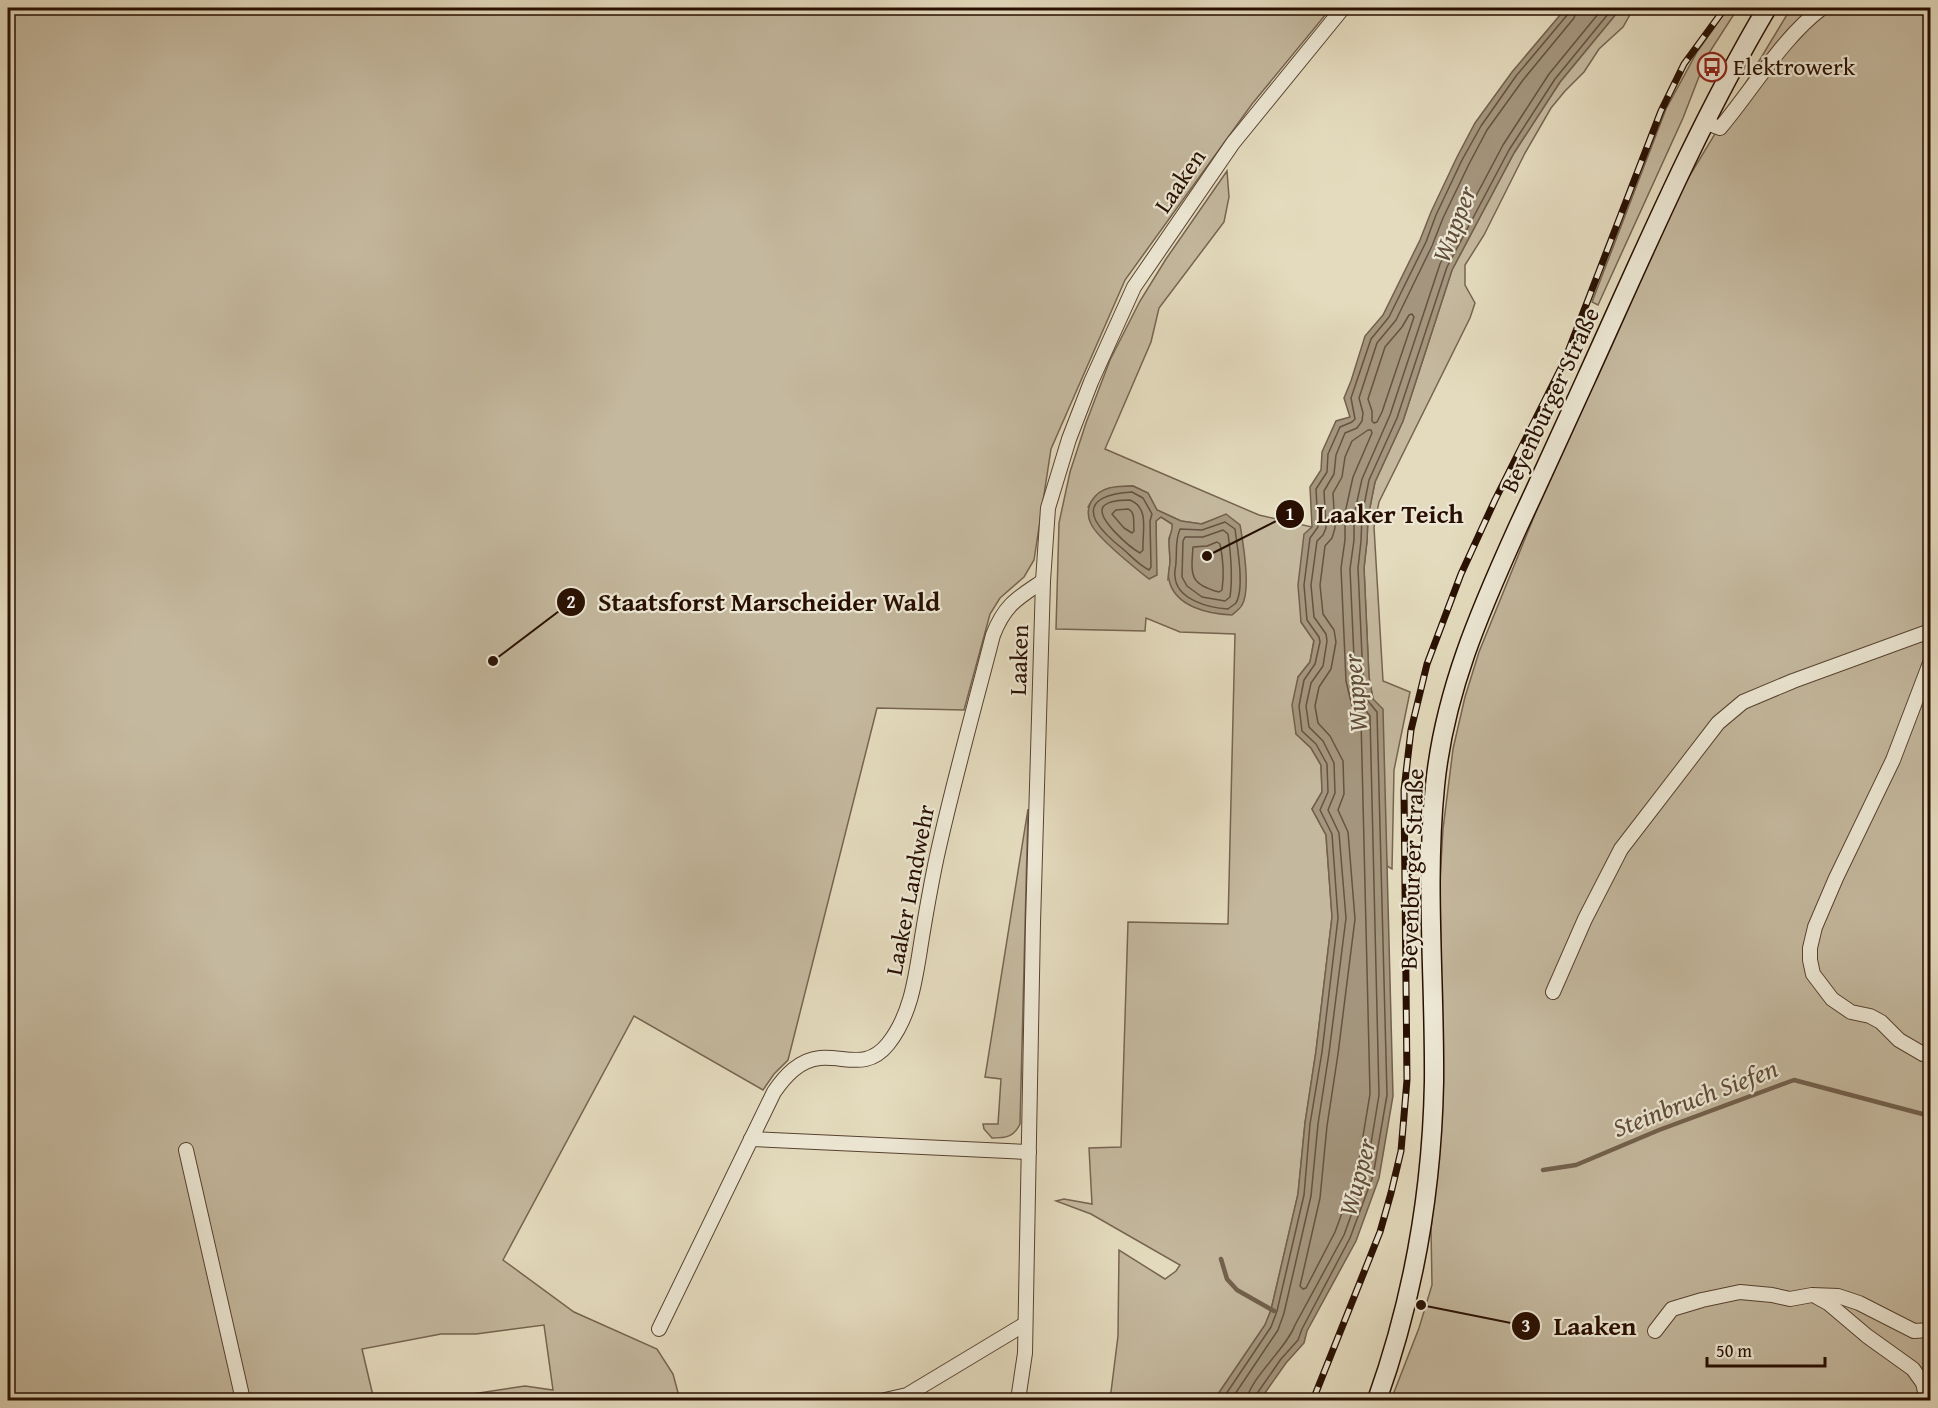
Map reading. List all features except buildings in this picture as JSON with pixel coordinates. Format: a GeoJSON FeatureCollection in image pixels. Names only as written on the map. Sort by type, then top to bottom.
{"type":"FeatureCollection","features":[{"type":"Feature","properties":{"kind":"main road","name":"Beyenburger Straße"},"geometry":{"type":"LineString","coordinates":[[1377,1401],[1395,1345],[1411,1278],[1427,1183],[1434,1080],[1430,882],[1432,830],[1435,785],[1453,693],[1485,600],[1704,122],[1727,76],[1767,8]]}},
{"type":"Feature","properties":{"kind":"street","name":"Laaken"},"geometry":{"type":"LineString","coordinates":[[1018,1401],[1025,1324],[1033,923],[1043,580],[1048,508],[1069,439],[1091,382],[1134,287],[1233,143],[1343,8]]}},
{"type":"Feature","properties":{"kind":"street"},"geometry":{"type":"LineString","coordinates":[[1704,122],[1720,128],[1774,59],[1822,8]]}},
{"type":"Feature","properties":{"kind":"street","name":"Laaker Landwehr"},"geometry":{"type":"LineString","coordinates":[[659,1329],[774,1092],[784,1077],[806,1062],[818,1058],[866,1060],[886,1046],[905,1015],[913,991],[933,875],[948,807],[993,635],[1000,617],[1011,603],[1043,580]]}},
{"type":"Feature","properties":{"kind":"street"},"geometry":{"type":"LineString","coordinates":[[1553,992],[1585,919],[1621,849],[1718,723],[1743,702],[1793,681],[1930,631]]}},
{"type":"Feature","properties":{"kind":"street"},"geometry":{"type":"LineString","coordinates":[[1930,663],[1893,760],[1836,878],[1815,927],[1809,948],[1813,974],[1832,999],[1851,1012],[1870,1016],[1881,1022],[1899,1040],[1923,1054],[1930,1055]]}},
{"type":"Feature","properties":{"kind":"street"},"geometry":{"type":"LineString","coordinates":[[751,1139],[1029,1152]]}},
{"type":"Feature","properties":{"kind":"street"},"geometry":{"type":"LineString","coordinates":[[186,1150],[243,1401]]}},
{"type":"Feature","properties":{"kind":"street"},"geometry":{"type":"LineString","coordinates":[[1655,1331],[1672,1310],[1702,1300],[1740,1292],[1790,1299],[1812,1295],[1838,1296],[1859,1303],[1914,1331],[1930,1330]]}},
{"type":"Feature","properties":{"kind":"street"},"geometry":{"type":"LineString","coordinates":[[1812,1295],[1828,1303],[1867,1336],[1913,1369],[1923,1383],[1927,1401]]}},
{"type":"Feature","properties":{"kind":"street"},"geometry":{"type":"LineString","coordinates":[[885,1401],[907,1395],[1025,1324]]}},
{"type":"Feature","properties":{"kind":"shaded area"},"geometry":{"type":"Polygon","coordinates":[[[8,8],[1331,8],[1252,104],[1125,280],[1051,449],[1034,560],[1024,577],[1000,598],[990,614],[964,710],[877,708],[788,1060],[763,1090],[634,1016],[503,1260],[574,1312],[657,1349],[673,1374],[680,1400],[433,1400],[525,1386],[553,1390],[544,1325],[476,1334],[441,1334],[362,1349],[374,1400],[8,1400],[8,8]]]}},
{"type":"Feature","properties":{"kind":"shaded area"},"geometry":{"type":"Polygon","coordinates":[[[1621,8],[1636,8],[1623,27],[1599,49],[1584,72],[1551,108],[1525,153],[1484,235],[1465,265],[1465,285],[1475,303],[1470,318],[1379,502],[1374,527],[1383,681],[1410,692],[1394,770],[1392,869],[1387,866],[1373,699],[1369,677],[1364,568],[1368,517],[1375,482],[1403,421],[1452,270],[1514,153],[1560,82],[1621,8]]]}},
{"type":"Feature","properties":{"kind":"shaded area"},"geometry":{"type":"Polygon","coordinates":[[[1728,8],[1738,8],[1707,56],[1683,118],[1598,305],[1592,302],[1666,109],[1697,52],[1728,8]]]}},
{"type":"Feature","properties":{"kind":"shaded area"},"geometry":{"type":"Polygon","coordinates":[[[1791,8],[1930,8],[1930,1400],[1391,1400],[1419,1328],[1432,1285],[1431,1229],[1440,1140],[1442,1080],[1440,880],[1443,829],[1453,749],[1465,697],[1479,652],[1542,497],[1684,185],[1791,8]]]}},
{"type":"Feature","properties":{"kind":"shaded area"},"geometry":{"type":"Polygon","coordinates":[[[1227,171],[1229,197],[1224,222],[1159,308],[1151,342],[1105,449],[1259,515],[1312,527],[1301,622],[1314,640],[1310,662],[1298,677],[1296,734],[1311,748],[1321,765],[1322,792],[1312,809],[1326,835],[1332,917],[1298,1194],[1271,1310],[1265,1325],[1214,1400],[1110,1400],[1118,1336],[1119,1250],[1165,1279],[1180,1265],[1091,1214],[1056,1201],[1064,1199],[1092,1204],[1089,1148],[1121,1147],[1128,922],[1228,924],[1235,634],[1180,632],[1146,618],[1145,631],[1056,629],[1059,523],[1070,472],[1110,360],[1140,301],[1227,171]],[[1133,486],[1107,489],[1096,495],[1088,507],[1156,543],[1156,521],[1161,517],[1172,524],[1173,529],[1169,538],[1168,579],[1226,515],[1201,524],[1181,521],[1157,510],[1148,493],[1133,486]]]}},
{"type":"Feature","properties":{"kind":"shaded area"},"geometry":{"type":"Polygon","coordinates":[[[1028,809],[1020,1124],[1009,1136],[992,1138],[984,1129],[983,1124],[998,1124],[1001,1079],[985,1077],[1028,809]]]}},
{"type":"Feature","properties":{"kind":"water","name":"Wupper"},"geometry":{"type":"Polygon","coordinates":[[[1566,8],[1621,8],[1560,82],[1514,153],[1452,270],[1403,421],[1375,482],[1368,517],[1364,568],[1369,677],[1373,699],[1383,709],[1393,1096],[1379,1178],[1356,1241],[1307,1331],[1304,1343],[1286,1363],[1260,1400],[1214,1400],[1265,1325],[1271,1310],[1298,1194],[1332,917],[1326,835],[1312,809],[1322,792],[1321,765],[1311,748],[1296,734],[1292,705],[1298,677],[1310,662],[1314,641],[1301,622],[1298,585],[1304,534],[1312,527],[1310,487],[1321,470],[1322,452],[1336,421],[1350,417],[1344,398],[1365,336],[1383,315],[1475,123],[1512,72],[1566,8]]]}},
{"type":"Feature","properties":{"kind":"water"},"geometry":{"type":"Polygon","coordinates":[[[1133,486],[1148,493],[1157,510],[1181,521],[1202,524],[1226,514],[1240,525],[1246,566],[1246,589],[1242,605],[1232,615],[1213,613],[1194,607],[1178,597],[1172,589],[1168,576],[1172,524],[1161,517],[1156,521],[1157,575],[1149,579],[1117,553],[1095,530],[1088,512],[1095,497],[1109,488],[1133,486]]]}},
{"type":"Feature","properties":{"kind":"waterway","name":"Steinbruch Siefen"},"geometry":{"type":"LineString","coordinates":[[1543,1170],[1576,1165],[1659,1130],[1794,1080],[1930,1116]]}},
{"type":"Feature","properties":{"kind":"waterway"},"geometry":{"type":"LineString","coordinates":[[1221,1259],[1227,1279],[1237,1290],[1274,1311]]}},
{"type":"Feature","properties":{"kind":"railway"},"geometry":{"type":"LineString","coordinates":[[1313,1400],[1380,1232],[1401,1151],[1407,1080],[1404,790],[1411,730],[1427,664],[1461,574],[1564,362],[1661,111],[1684,64],[1725,8]]}},
{"type":"Feature","properties":{"kind":"place","name":"Elektrowerk"},"geometry":{"type":"Point","coordinates":[1712,67]}},
{"type":"Feature","properties":{"kind":"place","name":"Laaker Teich"},"geometry":{"type":"Point","coordinates":[1207,556]}},
{"type":"Feature","properties":{"kind":"place","name":"Staatsforst Marscheider Wald"},"geometry":{"type":"Point","coordinates":[493,661]}},
{"type":"Feature","properties":{"kind":"place","name":"Laaken"},"geometry":{"type":"Point","coordinates":[1421,1305]}}]}
